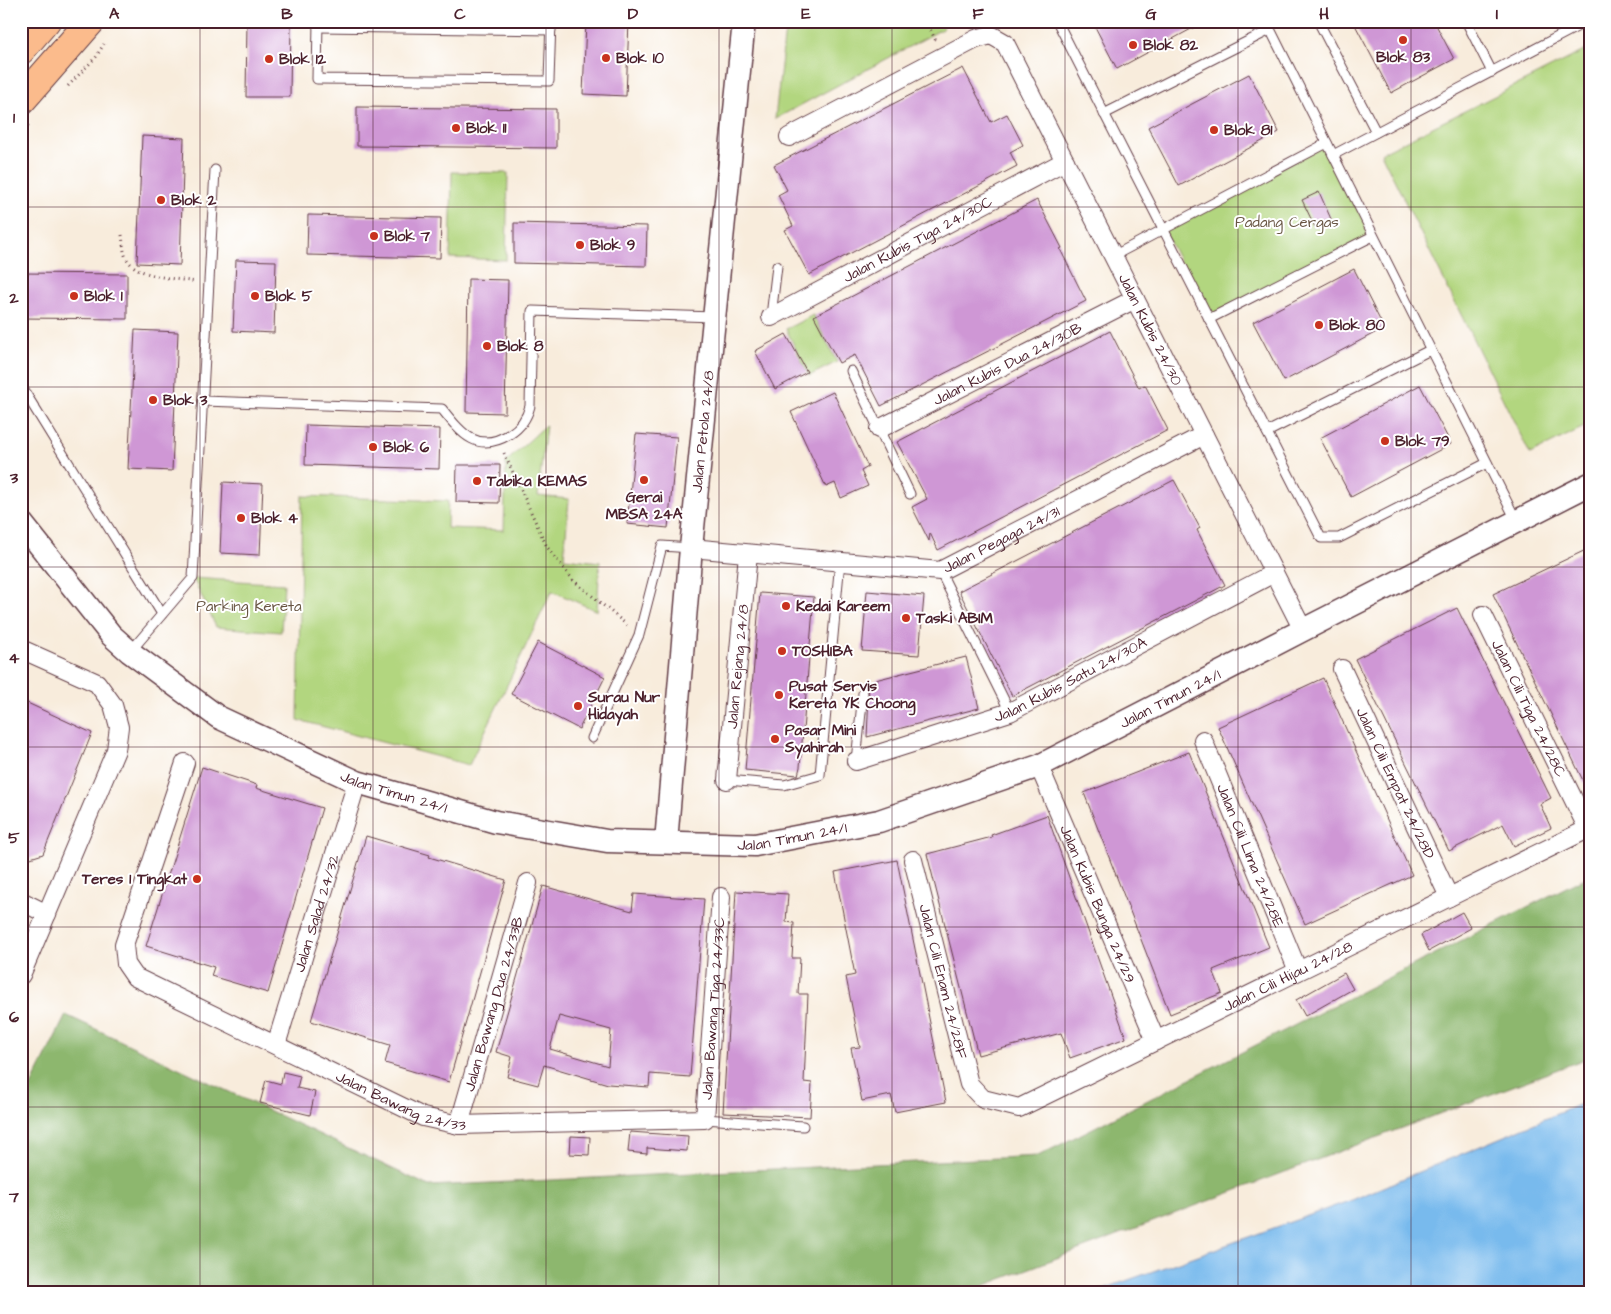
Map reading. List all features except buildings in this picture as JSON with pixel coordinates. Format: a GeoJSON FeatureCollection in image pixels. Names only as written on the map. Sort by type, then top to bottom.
{"type":"FeatureCollection","features":[{"type":"Feature","properties":{"kind":"main road"},"geometry":{"type":"LineString","coordinates":[[21,50],[46,21]]}},
{"type":"Feature","properties":{"kind":"main road"},"geometry":{"type":"LineString","coordinates":[[21,101],[90,21]]}},
{"type":"Feature","properties":{"kind":"street","name":"Jalan Petola 24/8"},"geometry":{"type":"LineString","coordinates":[[666,842],[691,548],[744,21]]}},
{"type":"Feature","properties":{"kind":"street","name":"Jalan Kubis 24/30"},"geometry":{"type":"LineString","coordinates":[[789,137],[976,39],[991,35],[1005,43],[1303,630]]}},
{"type":"Feature","properties":{"kind":"street","name":"Jalan Kubis Tiga 24/30C"},"geometry":{"type":"LineString","coordinates":[[771,317],[1064,161]]}},
{"type":"Feature","properties":{"kind":"street","name":"Jalan Kubis Dua 24/30B"},"geometry":{"type":"LineString","coordinates":[[879,429],[1135,299]]}},
{"type":"Feature","properties":{"kind":"street","name":"Jalan Pegaga 24/31"},"geometry":{"type":"LineString","coordinates":[[691,548],[940,571],[1204,435]]}},
{"type":"Feature","properties":{"kind":"street","name":"Jalan Timun 24/1"},"geometry":{"type":"LineString","coordinates":[[21,522],[111,635],[130,652],[218,717],[357,782],[496,822],[607,841],[755,845],[879,821],[1039,766],[1590,484]]}},
{"type":"Feature","properties":{"kind":"street","name":"Jalan Rejang 24/8"},"geometry":{"type":"LineString","coordinates":[[727,780],[748,554]]}},
{"type":"Feature","properties":{"kind":"street","name":"Jalan Kubis Satu 24/30A"},"geometry":{"type":"LineString","coordinates":[[856,761],[1010,712],[1274,573]]}},
{"type":"Feature","properties":{"kind":"street","name":"Jalan Cili Tiga 24/28C"},"geometry":{"type":"LineString","coordinates":[[1483,615],[1589,829]]}},
{"type":"Feature","properties":{"kind":"street"},"geometry":{"type":"LineString","coordinates":[[21,648],[97,683],[113,705],[119,726],[116,750],[21,975]]}},
{"type":"Feature","properties":{"kind":"street","name":"Jalan Cili Empat 24/28D"},"geometry":{"type":"LineString","coordinates":[[1342,669],[1449,897]]}},
{"type":"Feature","properties":{"kind":"street","name":"Jalan Cili Lima 24/28E"},"geometry":{"type":"LineString","coordinates":[[1203,740],[1298,971]]}},
{"type":"Feature","properties":{"kind":"street","name":"Jalan Bawang 24/33"},"geometry":{"type":"LineString","coordinates":[[185,763],[124,946],[126,964],[135,977],[423,1117],[459,1125],[705,1119]]}},
{"type":"Feature","properties":{"kind":"street","name":"Jalan Kubis Bunga 24/29"},"geometry":{"type":"LineString","coordinates":[[1039,766],[1156,1040]]}},
{"type":"Feature","properties":{"kind":"street","name":"Jalan Salad 24/32"},"geometry":{"type":"LineString","coordinates":[[276,1045],[357,782]]}},
{"type":"Feature","properties":{"kind":"street","name":"Jalan Cili Hijau 24/28"},"geometry":{"type":"LineString","coordinates":[[983,1099],[1019,1108],[1589,829]]}},
{"type":"Feature","properties":{"kind":"street","name":"Jalan Cili Enam 24/28F"},"geometry":{"type":"LineString","coordinates":[[913,860],[969,1084],[983,1099]]}},
{"type":"Feature","properties":{"kind":"street","name":"Jalan Bawang Dua 24/33B"},"geometry":{"type":"LineString","coordinates":[[459,1125],[528,883]]}},
{"type":"Feature","properties":{"kind":"street","name":"Jalan Bawang Tiga 24/33C"},"geometry":{"type":"LineString","coordinates":[[705,1119],[721,897]]}},
{"type":"Feature","properties":{"kind":"street"},"geometry":{"type":"LineString","coordinates":[[21,901],[47,914]]}},
{"type":"Feature","properties":{"kind":"lane"},"geometry":{"type":"LineString","coordinates":[[1057,21],[1321,538],[1339,538],[1487,463]]}},
{"type":"Feature","properties":{"kind":"lane"},"geometry":{"type":"LineString","coordinates":[[1318,21],[1376,132]]}},
{"type":"Feature","properties":{"kind":"lane"},"geometry":{"type":"LineString","coordinates":[[1466,21],[1492,72]]}},
{"type":"Feature","properties":{"kind":"lane"},"geometry":{"type":"LineString","coordinates":[[1333,154],[1588,21]]}},
{"type":"Feature","properties":{"kind":"lane"},"geometry":{"type":"LineString","coordinates":[[318,24],[551,26],[549,81],[317,78],[318,24]]}},
{"type":"Feature","properties":{"kind":"lane"},"geometry":{"type":"LineString","coordinates":[[1104,114],[1268,25],[1516,522]]}},
{"type":"Feature","properties":{"kind":"lane"},"geometry":{"type":"LineString","coordinates":[[1113,256],[1327,143]]}},
{"type":"Feature","properties":{"kind":"lane"},"geometry":{"type":"LineString","coordinates":[[130,652],[193,578],[215,170]]}},
{"type":"Feature","properties":{"kind":"lane"},"geometry":{"type":"LineString","coordinates":[[1209,320],[1374,236]]}},
{"type":"Feature","properties":{"kind":"lane"},"geometry":{"type":"LineString","coordinates":[[771,317],[777,266]]}},
{"type":"Feature","properties":{"kind":"lane"},"geometry":{"type":"LineString","coordinates":[[203,401],[442,409],[457,428],[471,439],[484,443],[499,441],[516,430],[527,417],[530,406],[532,312],[714,318]]}},
{"type":"Feature","properties":{"kind":"lane"},"geometry":{"type":"LineString","coordinates":[[1267,432],[1430,350]]}},
{"type":"Feature","properties":{"kind":"lane"},"geometry":{"type":"LineString","coordinates":[[852,371],[910,494]]}},
{"type":"Feature","properties":{"kind":"lane"},"geometry":{"type":"LineString","coordinates":[[21,386],[162,614]]}},
{"type":"Feature","properties":{"kind":"lane"},"geometry":{"type":"LineString","coordinates":[[592,738],[639,635],[662,546],[691,548]]}},
{"type":"Feature","properties":{"kind":"lane"},"geometry":{"type":"LineString","coordinates":[[727,780],[784,785],[820,775],[840,561]]}},
{"type":"Feature","properties":{"kind":"lane"},"geometry":{"type":"LineString","coordinates":[[940,571],[1010,712]]}},
{"type":"Feature","properties":{"kind":"lane"},"geometry":{"type":"LineString","coordinates":[[856,761],[863,693]]}},
{"type":"Feature","properties":{"kind":"lane"},"geometry":{"type":"LineString","coordinates":[[705,1119],[803,1126]]}},
{"type":"Feature","properties":{"kind":"path"},"geometry":{"type":"LineString","coordinates":[[122,235],[124,254],[127,260],[139,271],[209,284]]}},
{"type":"Feature","properties":{"kind":"path"},"geometry":{"type":"LineString","coordinates":[[499,441],[547,547],[573,580],[639,635]]}},
{"type":"Feature","properties":{"kind":"green space"},"geometry":{"type":"Polygon","coordinates":[[[786,21],[940,21],[944,28],[775,119],[786,21]]]}},
{"type":"Feature","properties":{"kind":"green space"},"geometry":{"type":"Polygon","coordinates":[[[1590,48],[1590,424],[1530,454],[1381,153],[1590,48]]]}},
{"type":"Feature","properties":{"kind":"green space","name":"Padang Cergas"},"geometry":{"type":"Polygon","coordinates":[[[1327,143],[1373,236],[1209,319],[1163,229],[1327,143]]]}},
{"type":"Feature","properties":{"kind":"green space"},"geometry":{"type":"Polygon","coordinates":[[[452,172],[508,173],[506,260],[450,258],[452,172]]]}},
{"type":"Feature","properties":{"kind":"green space"},"geometry":{"type":"Polygon","coordinates":[[[813,315],[837,362],[809,376],[786,329],[813,315]]]}},
{"type":"Feature","properties":{"kind":"green space"},"geometry":{"type":"Polygon","coordinates":[[[546,425],[538,496],[569,499],[564,558],[600,562],[597,611],[552,591],[469,765],[298,720],[302,496],[448,501],[447,528],[504,530],[506,462],[546,425]]]}},
{"type":"Feature","properties":{"kind":"green space","name":"Parking Kereta"},"geometry":{"type":"Polygon","coordinates":[[[193,578],[284,584],[281,632],[216,627],[193,578]]]}},
{"type":"Feature","properties":{"kind":"green space"},"geometry":{"type":"Polygon","coordinates":[[[1590,875],[1590,1057],[964,1293],[21,1293],[21,1106],[66,1015],[429,1186],[1038,1156],[1590,875]]]}},
{"type":"Feature","properties":{"kind":"water"},"geometry":{"type":"Polygon","coordinates":[[[1590,1100],[1590,1293],[1092,1293],[1352,1200],[1590,1100]]]}},
{"type":"Feature","properties":{"kind":"place","name":"Blok 83"},"geometry":{"type":"Point","coordinates":[1403,40]}},
{"type":"Feature","properties":{"kind":"place","name":"Blok 82"},"geometry":{"type":"Point","coordinates":[1133,45]}},
{"type":"Feature","properties":{"kind":"place","name":"Blok 10"},"geometry":{"type":"Point","coordinates":[606,58]}},
{"type":"Feature","properties":{"kind":"place","name":"Blok 12"},"geometry":{"type":"Point","coordinates":[269,59]}},
{"type":"Feature","properties":{"kind":"place","name":"Blok 11"},"geometry":{"type":"Point","coordinates":[456,128]}},
{"type":"Feature","properties":{"kind":"place","name":"Blok 81"},"geometry":{"type":"Point","coordinates":[1214,130]}},
{"type":"Feature","properties":{"kind":"place","name":"Blok 2"},"geometry":{"type":"Point","coordinates":[161,200]}},
{"type":"Feature","properties":{"kind":"place","name":"Blok 7"},"geometry":{"type":"Point","coordinates":[374,236]}},
{"type":"Feature","properties":{"kind":"place","name":"Blok 9"},"geometry":{"type":"Point","coordinates":[580,245]}},
{"type":"Feature","properties":{"kind":"place","name":"Blok 1"},"geometry":{"type":"Point","coordinates":[74,296]}},
{"type":"Feature","properties":{"kind":"place","name":"Blok 5"},"geometry":{"type":"Point","coordinates":[255,296]}},
{"type":"Feature","properties":{"kind":"place","name":"Blok 80"},"geometry":{"type":"Point","coordinates":[1319,325]}},
{"type":"Feature","properties":{"kind":"place","name":"Blok 8"},"geometry":{"type":"Point","coordinates":[487,346]}},
{"type":"Feature","properties":{"kind":"place","name":"Blok 3"},"geometry":{"type":"Point","coordinates":[153,400]}},
{"type":"Feature","properties":{"kind":"place","name":"Blok 79"},"geometry":{"type":"Point","coordinates":[1385,441]}},
{"type":"Feature","properties":{"kind":"place","name":"Blok 6"},"geometry":{"type":"Point","coordinates":[373,447]}},
{"type":"Feature","properties":{"kind":"place","name":"Gerai MBSA 24A"},"geometry":{"type":"Point","coordinates":[644,480]}},
{"type":"Feature","properties":{"kind":"place","name":"Tabika KEMAS"},"geometry":{"type":"Point","coordinates":[477,481]}},
{"type":"Feature","properties":{"kind":"place","name":"Blok 4"},"geometry":{"type":"Point","coordinates":[241,518]}},
{"type":"Feature","properties":{"kind":"place","name":"Kedai Kareem"},"geometry":{"type":"Point","coordinates":[786,606]}},
{"type":"Feature","properties":{"kind":"place","name":"Taski ABIM"},"geometry":{"type":"Point","coordinates":[906,618]}},
{"type":"Feature","properties":{"kind":"place","name":"TOSHIBA"},"geometry":{"type":"Point","coordinates":[782,651]}},
{"type":"Feature","properties":{"kind":"place","name":"Pusat Servis Kereta YK Choong"},"geometry":{"type":"Point","coordinates":[779,695]}},
{"type":"Feature","properties":{"kind":"place","name":"Surau Nur Hidayah"},"geometry":{"type":"Point","coordinates":[578,706]}},
{"type":"Feature","properties":{"kind":"place","name":"Pasar Mini Syahirah"},"geometry":{"type":"Point","coordinates":[775,739]}},
{"type":"Feature","properties":{"kind":"place","name":"Teres 1 Tingkat"},"geometry":{"type":"Point","coordinates":[197,879]}}]}
